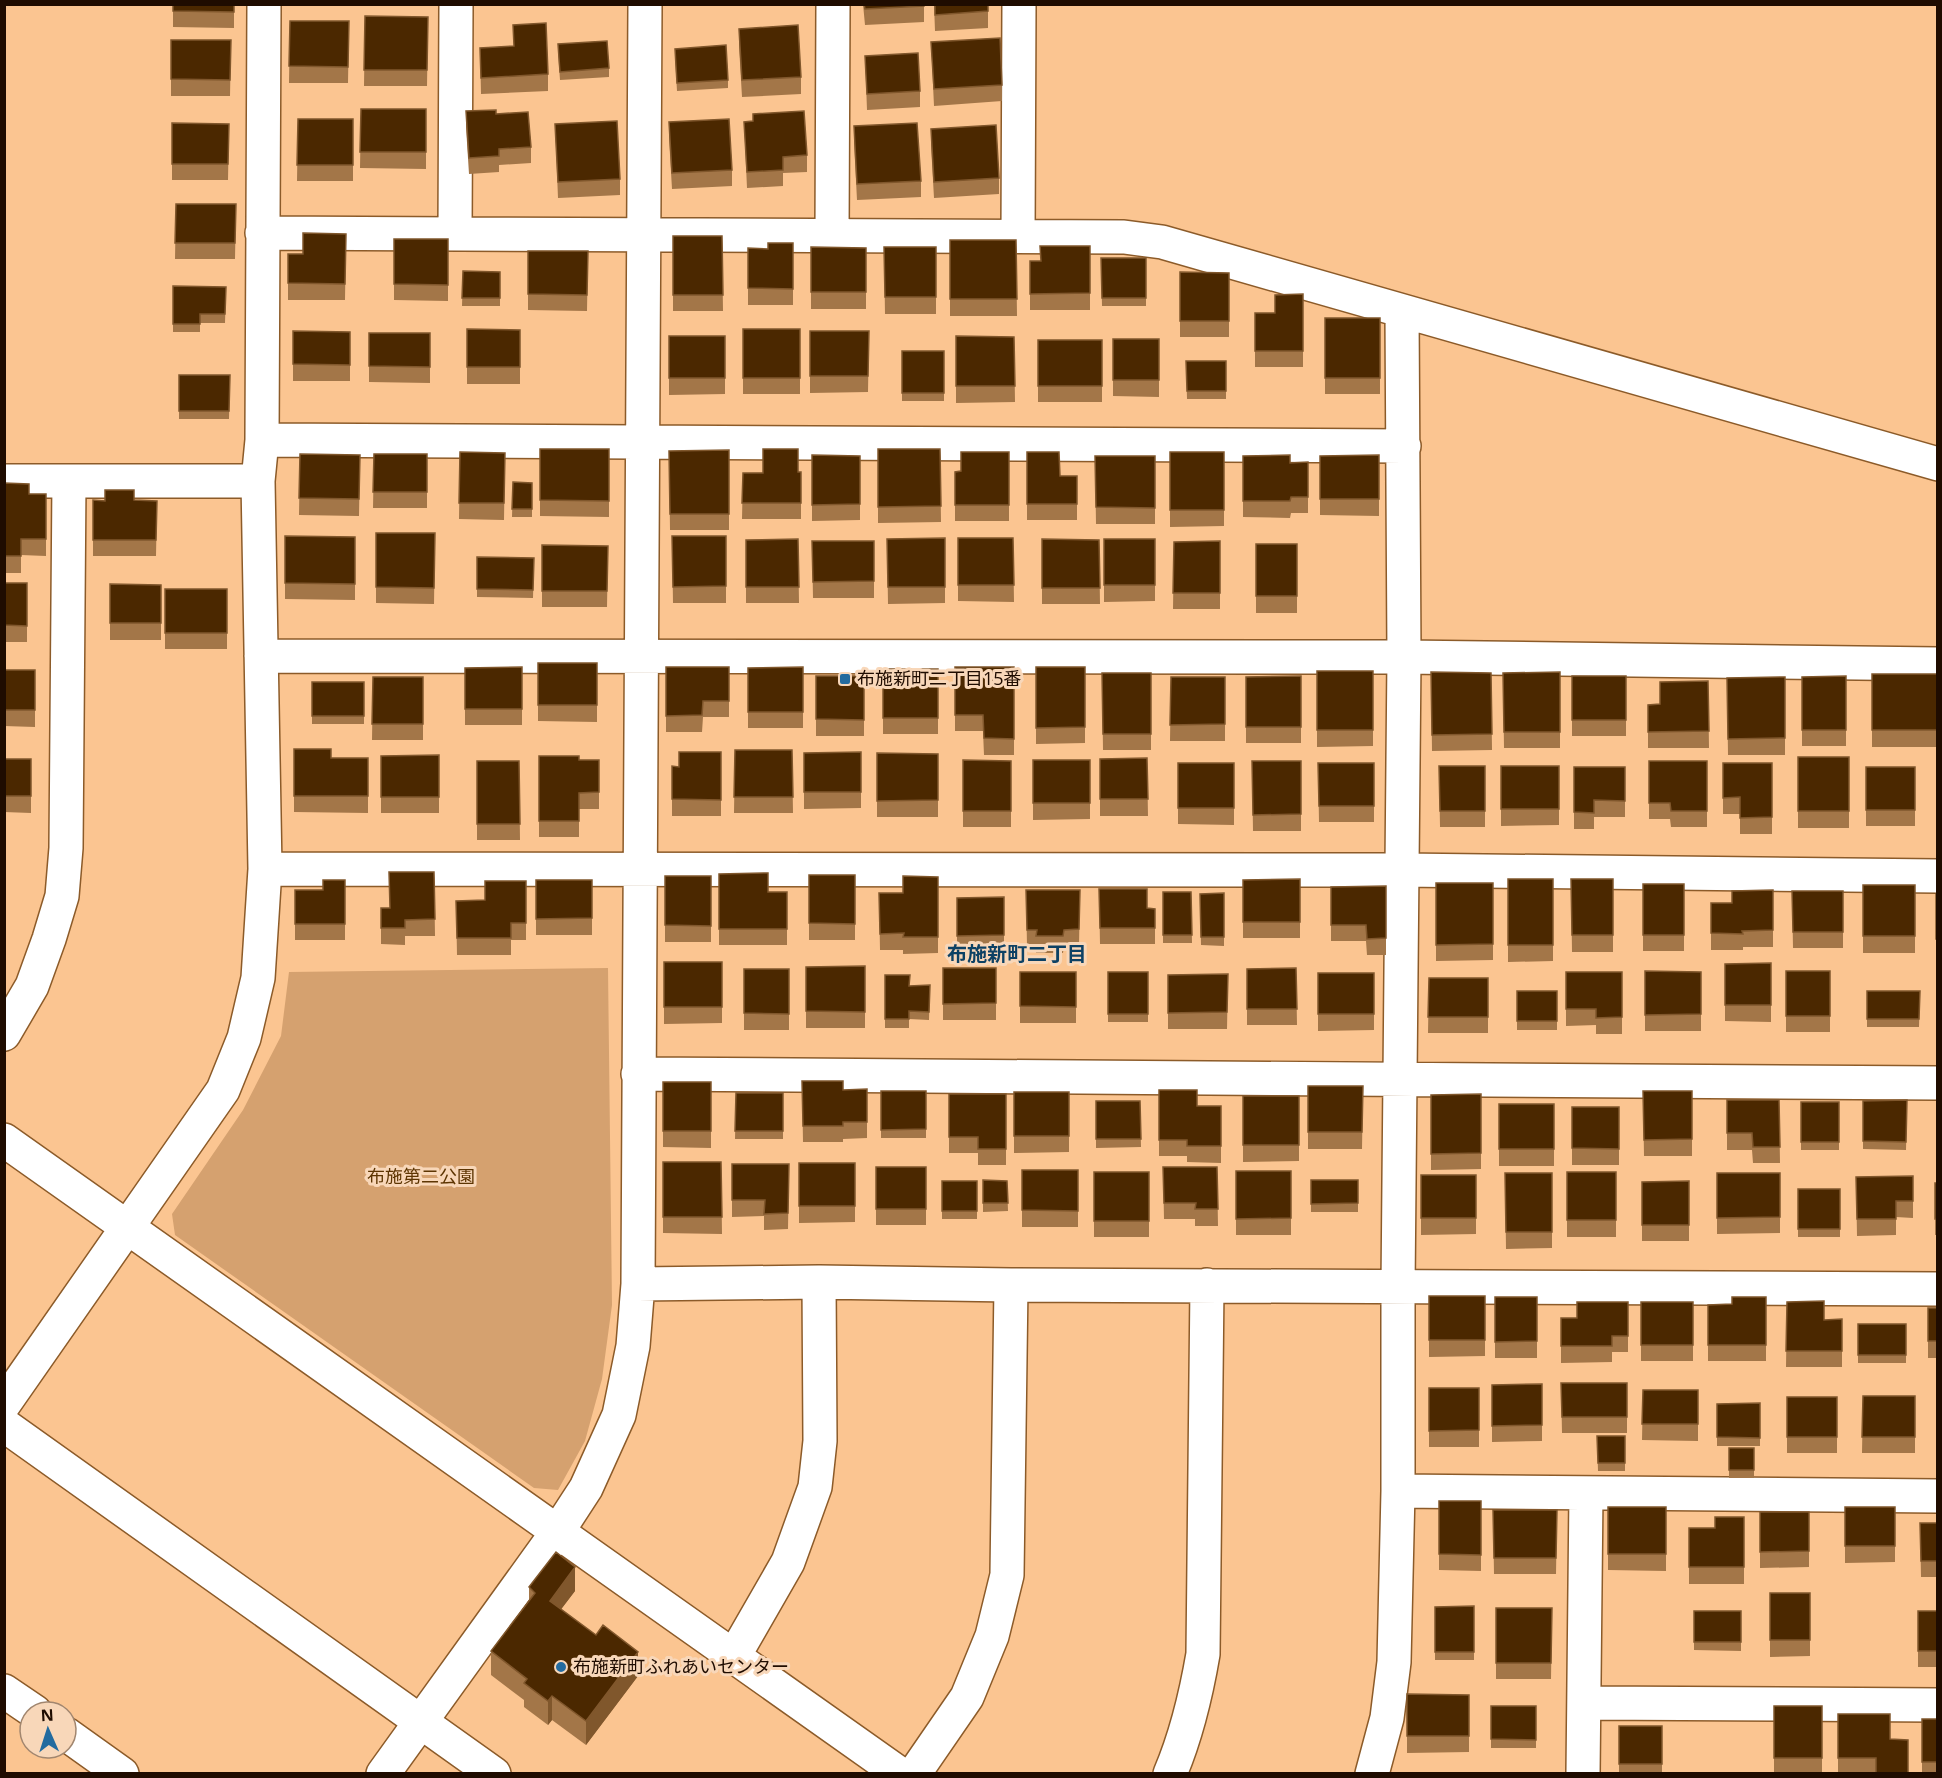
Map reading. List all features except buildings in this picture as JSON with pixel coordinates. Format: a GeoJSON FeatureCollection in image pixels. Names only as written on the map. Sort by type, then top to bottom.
{"type":"FeatureCollection","features":[{"type":"Feature","properties":{"kind":"street"},"geometry":{"type":"LineString","coordinates":[[4,1404],[223,1090],[244,1038],[258,978],[265,869],[258,481],[262,440],[264,4]]}},
{"type":"Feature","properties":{"kind":"street"},"geometry":{"type":"LineString","coordinates":[[455,234],[456,4]]}},
{"type":"Feature","properties":{"kind":"street"},"geometry":{"type":"LineString","coordinates":[[382,1773],[558,1531],[586,1488],[619,1415],[633,1346],[638,1284],[645,4]]}},
{"type":"Feature","properties":{"kind":"street"},"geometry":{"type":"LineString","coordinates":[[832,235],[833,4]]}},
{"type":"Feature","properties":{"kind":"street"},"geometry":{"type":"LineString","coordinates":[[1018,236],[1019,4]]}},
{"type":"Feature","properties":{"kind":"street"},"geometry":{"type":"LineString","coordinates":[[262,233],[1124,237],[1162,242],[1938,464]]}},
{"type":"Feature","properties":{"kind":"street"},"geometry":{"type":"LineString","coordinates":[[1372,1773],[1387,1718],[1394,1662],[1398,1491],[1399,1078],[1404,657],[1402,312]]}},
{"type":"Feature","properties":{"kind":"street"},"geometry":{"type":"LineString","coordinates":[[262,440],[1404,446]]}},
{"type":"Feature","properties":{"kind":"street"},"geometry":{"type":"LineString","coordinates":[[4,481],[258,481]]}},
{"type":"Feature","properties":{"kind":"street"},"geometry":{"type":"LineString","coordinates":[[4,1034],[32,986],[63,896],[66,848],[69,481]]}},
{"type":"Feature","properties":{"kind":"street"},"geometry":{"type":"LineString","coordinates":[[261,656],[1404,657],[1938,664]]}},
{"type":"Feature","properties":{"kind":"street"},"geometry":{"type":"LineString","coordinates":[[265,869],[1402,870],[1938,876]]}},
{"type":"Feature","properties":{"kind":"street"},"geometry":{"type":"LineString","coordinates":[[638,1074],[1938,1083]]}},
{"type":"Feature","properties":{"kind":"street"},"geometry":{"type":"LineString","coordinates":[[4,1140],[900,1773]]}},
{"type":"Feature","properties":{"kind":"street"},"geometry":{"type":"LineString","coordinates":[[638,1284],[819,1282],[1938,1289]]}},
{"type":"Feature","properties":{"kind":"street"},"geometry":{"type":"LineString","coordinates":[[734,1656],[788,1562],[815,1487],[820,1441],[819,1282]]}},
{"type":"Feature","properties":{"kind":"street"},"geometry":{"type":"LineString","coordinates":[[914,1773],[967,1696],[992,1636],[1007,1575],[1011,1285]]}},
{"type":"Feature","properties":{"kind":"street"},"geometry":{"type":"LineString","coordinates":[[1170,1773],[1181,1748],[1195,1704],[1203,1654],[1207,1285]]}},
{"type":"Feature","properties":{"kind":"street"},"geometry":{"type":"LineString","coordinates":[[4,1425],[494,1773]]}},
{"type":"Feature","properties":{"kind":"street"},"geometry":{"type":"LineString","coordinates":[[1398,1491],[1938,1496]]}},
{"type":"Feature","properties":{"kind":"street"},"geometry":{"type":"LineString","coordinates":[[1584,1773],[1586,1493]]}},
{"type":"Feature","properties":{"kind":"street"},"geometry":{"type":"LineString","coordinates":[[4,1691],[18,1700]]}},
{"type":"Feature","properties":{"kind":"street"},"geometry":{"type":"LineString","coordinates":[[1586,1703],[1938,1705]]}},
{"type":"Feature","properties":{"kind":"street"},"geometry":{"type":"LineString","coordinates":[[78,1742],[122,1773]]}},
{"type":"Feature","properties":{"kind":"green space","name":"布施第二公園"},"geometry":{"type":"Polygon","coordinates":[[[608,968],[612,1305],[602,1379],[585,1441],[558,1490],[534,1488],[175,1235],[172,1214],[243,1110],[281,1036],[289,972],[608,968]]]}},
{"type":"Feature","properties":{"kind":"place","name":"布施新町二丁目15番"},"geometry":{"type":"Point","coordinates":[845,679]}},
{"type":"Feature","properties":{"kind":"place","name":"布施新町ふれあいセンター"},"geometry":{"type":"Point","coordinates":[561,1667]}},
{"type":"Feature","properties":{"kind":"district","name":"布施新町二丁目"},"geometry":{"type":"Point","coordinates":[1017,954]}}]}
